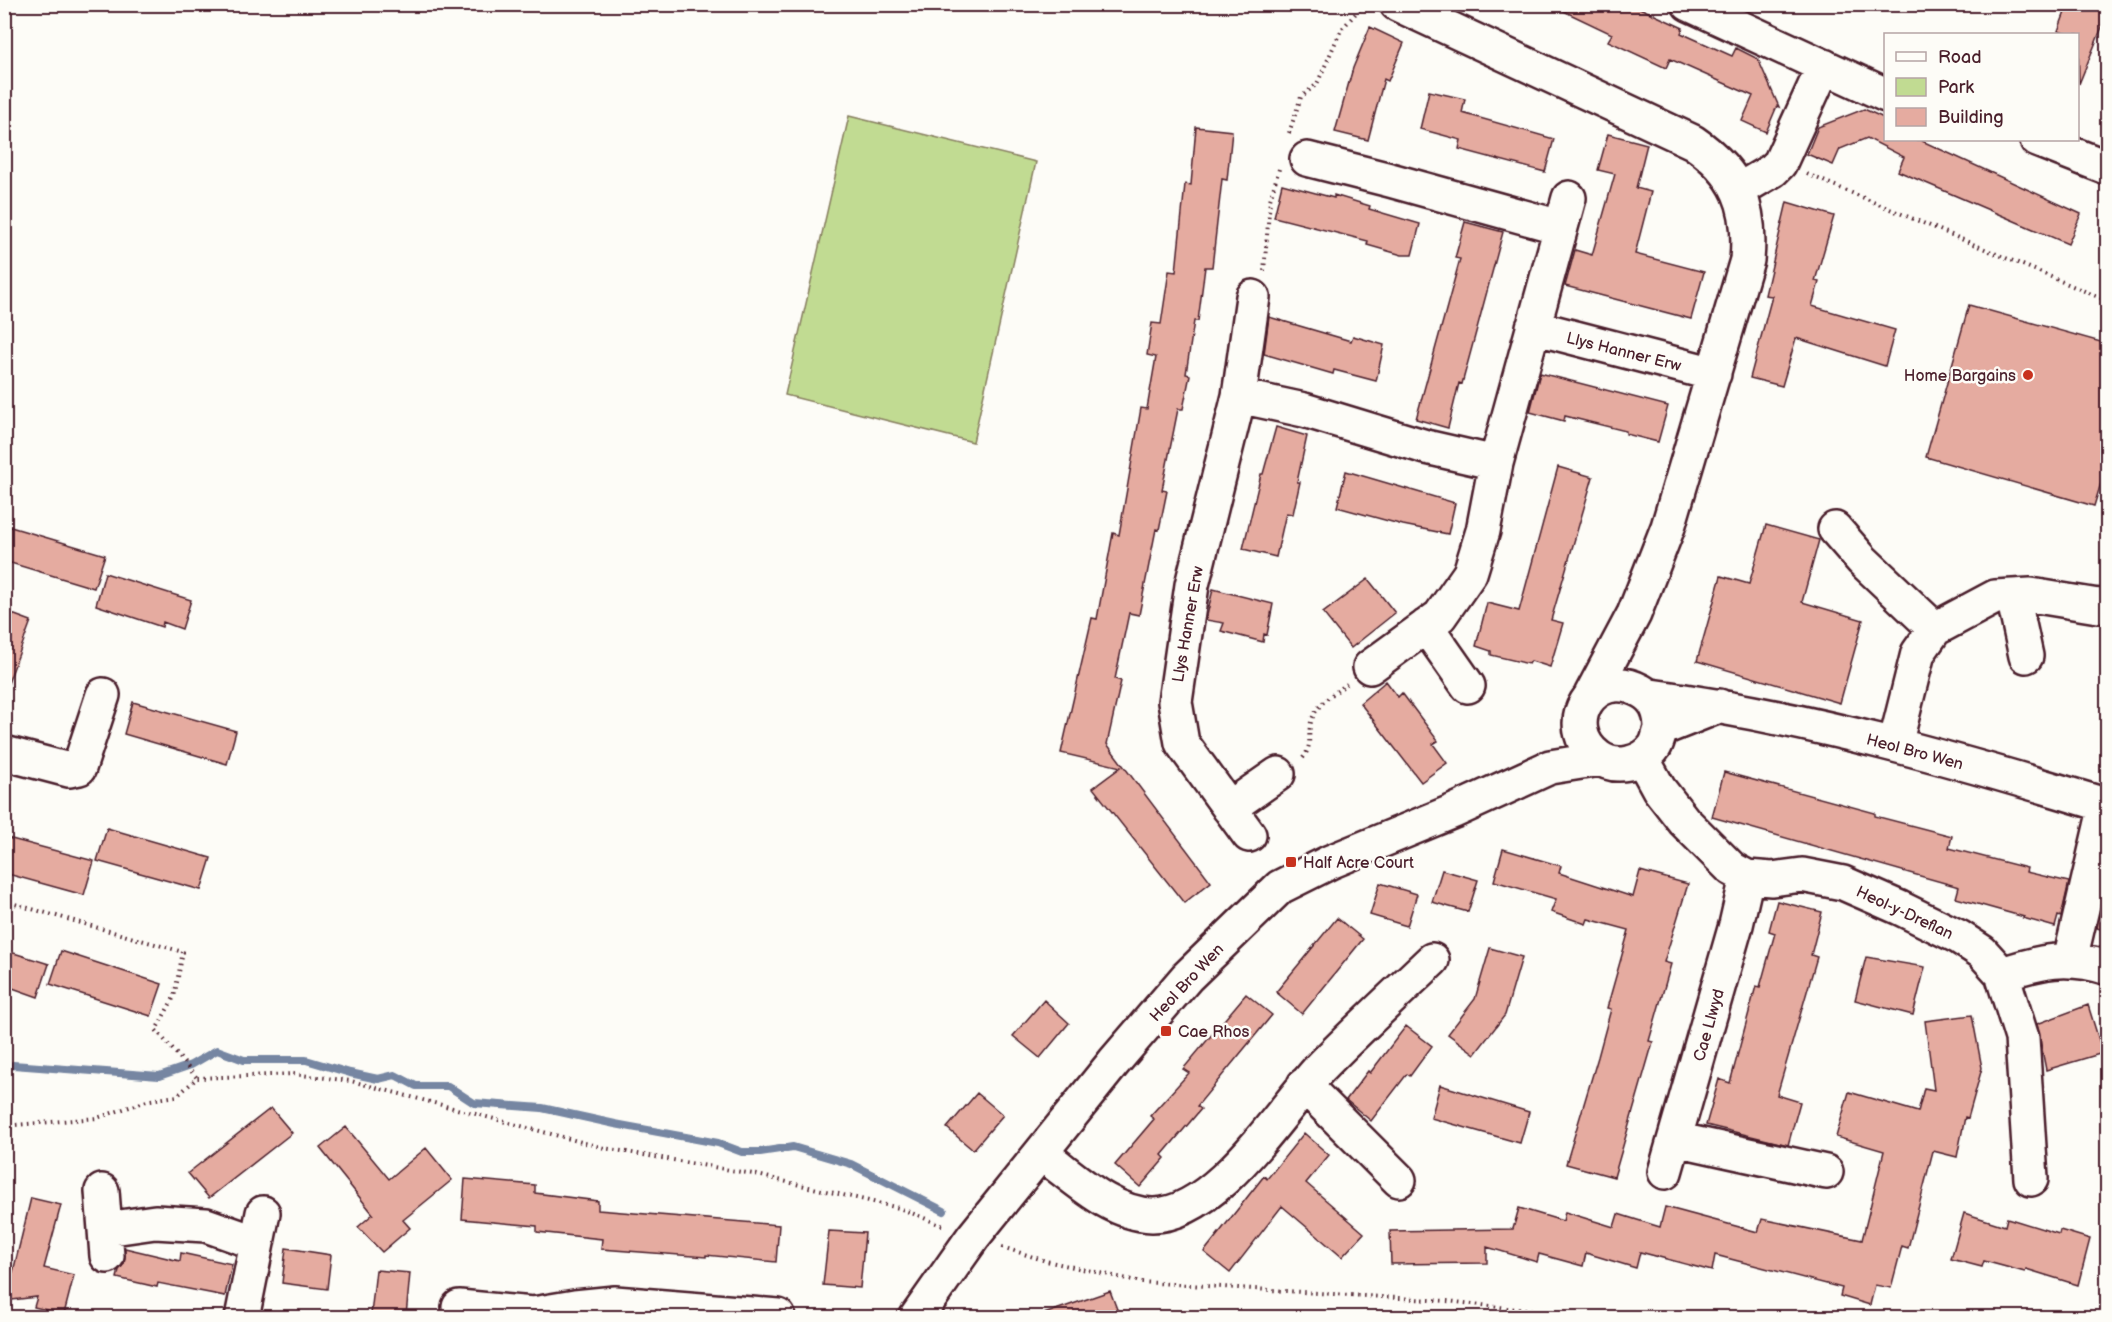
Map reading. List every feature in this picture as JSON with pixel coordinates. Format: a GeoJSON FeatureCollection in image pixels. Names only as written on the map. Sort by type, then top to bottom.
{"type":"FeatureCollection","features":[{"type":"Feature","properties":{"kind":"street"},"geometry":{"type":"LineString","coordinates":[[1397,4],[1693,142],[1721,164],[1739,190],[1749,226],[1747,260],[1668,527],[1634,614],[1586,706],[1550,766]]}},
{"type":"Feature","properties":{"kind":"street"},"geometry":{"type":"LineString","coordinates":[[1689,4],[1884,94]]}},
{"type":"Feature","properties":{"kind":"street"},"geometry":{"type":"LineString","coordinates":[[1739,190],[1773,170],[1780,163],[1824,66]]}},
{"type":"Feature","properties":{"kind":"street"},"geometry":{"type":"LineString","coordinates":[[2040,141],[2106,164]]}},
{"type":"Feature","properties":{"kind":"street"},"geometry":{"type":"LineString","coordinates":[[1307,159],[1390,180],[1481,207],[1565,212],[1496,463],[1483,531],[1470,573],[1440,616],[1370,667]]}},
{"type":"Feature","properties":{"kind":"street","name":"Llys Hanner Erw"},"geometry":{"type":"LineString","coordinates":[[1249,835],[1182,743],[1175,702],[1192,585],[1239,396],[1253,297]]}},
{"type":"Feature","properties":{"kind":"street","name":"Llys Hanner Erw"},"geometry":{"type":"LineString","coordinates":[[1533,327],[1714,374]]}},
{"type":"Feature","properties":{"kind":"street"},"geometry":{"type":"LineString","coordinates":[[1239,396],[1304,410],[1426,447],[1496,463]]}},
{"type":"Feature","properties":{"kind":"street"},"geometry":{"type":"LineString","coordinates":[[1835,529],[1862,560],[1935,629]]}},
{"type":"Feature","properties":{"kind":"street"},"geometry":{"type":"LineString","coordinates":[[1895,745],[1918,653],[1935,629],[1995,597],[2031,595],[2098,606],[2108,605]]}},
{"type":"Feature","properties":{"kind":"street"},"geometry":{"type":"LineString","coordinates":[[2013,596],[2026,656]]}},
{"type":"Feature","properties":{"kind":"street"},"geometry":{"type":"LineString","coordinates":[[1634,614],[1640,690],[1661,717],[1661,729],[1655,746],[1642,758],[1659,789],[1684,821],[1732,869],[1748,878]]}},
{"type":"Feature","properties":{"kind":"street"},"geometry":{"type":"LineString","coordinates":[[1426,626],[1468,686]]}},
{"type":"Feature","properties":{"kind":"street","name":"Heol Bro Wen"},"geometry":{"type":"LineString","coordinates":[[1586,706],[1603,687],[1616,683],[1895,745],[2107,806]]}},
{"type":"Feature","properties":{"kind":"street"},"geometry":{"type":"LineString","coordinates":[[4,753],[69,770],[79,768],[103,695]]}},
{"type":"Feature","properties":{"kind":"street"},"geometry":{"type":"LineString","coordinates":[[1586,706],[1581,734],[1588,748],[1600,759]]}},
{"type":"Feature","properties":{"kind":"street"},"geometry":{"type":"LineString","coordinates":[[1661,729],[1720,706]]}},
{"type":"Feature","properties":{"kind":"street","name":"Heol Bro Wen"},"geometry":{"type":"LineString","coordinates":[[916,1317],[973,1238],[1114,1062],[1187,977],[1280,886],[1330,862],[1454,811],[1550,766],[1600,759],[1621,765],[1642,758]]}},
{"type":"Feature","properties":{"kind":"street"},"geometry":{"type":"LineString","coordinates":[[1229,808],[1278,774]]}},
{"type":"Feature","properties":{"kind":"street"},"geometry":{"type":"LineString","coordinates":[[2070,960],[2107,806]]}},
{"type":"Feature","properties":{"kind":"street","name":"Heol-y-Dreflan"},"geometry":{"type":"LineString","coordinates":[[1748,878],[1772,879],[1802,875],[1843,884],[1900,908],[1982,952],[2002,974],[2022,1038],[2031,1179]]}},
{"type":"Feature","properties":{"kind":"street","name":"Cae Llwyd"},"geometry":{"type":"LineString","coordinates":[[1665,1172],[1748,878]]}},
{"type":"Feature","properties":{"kind":"street"},"geometry":{"type":"LineString","coordinates":[[1042,1154],[1098,1195],[1123,1208],[1152,1215],[1178,1210],[1202,1197],[1238,1166],[1304,1085],[1347,1040],[1432,960]]}},
{"type":"Feature","properties":{"kind":"street"},"geometry":{"type":"LineString","coordinates":[[2002,974],[2039,962],[2070,960],[2108,968]]}},
{"type":"Feature","properties":{"kind":"street"},"geometry":{"type":"LineString","coordinates":[[1304,1085],[1399,1180]]}},
{"type":"Feature","properties":{"kind":"street"},"geometry":{"type":"LineString","coordinates":[[1675,1139],[1826,1172]]}},
{"type":"Feature","properties":{"kind":"street"},"geometry":{"type":"LineString","coordinates":[[102,1191],[106,1242],[155,1222],[260,1228],[242,1317]]}},
{"type":"Feature","properties":{"kind":"street"},"geometry":{"type":"LineString","coordinates":[[459,1307],[533,1314],[615,1303],[658,1312],[778,1316]]}},
{"type":"Feature","properties":{"kind":"path"},"geometry":{"type":"LineString","coordinates":[[1780,163],[2108,301]]}},
{"type":"Feature","properties":{"kind":"path"},"geometry":{"type":"LineString","coordinates":[[1278,774],[1297,765],[1306,753],[1311,744],[1310,727],[1316,709],[1331,694],[1370,667]]}},
{"type":"Feature","properties":{"kind":"path"},"geometry":{"type":"LineString","coordinates":[[4,901],[183,952],[174,997],[156,1030],[196,1078]]}},
{"type":"Feature","properties":{"kind":"path"},"geometry":{"type":"LineString","coordinates":[[4,1126],[97,1118],[150,1100],[177,1096],[196,1078],[293,1074],[351,1081],[604,1148],[753,1174],[899,1208],[973,1238],[1046,1261],[1141,1282],[1447,1302],[1577,1316],[1634,1317]]}},
{"type":"Feature","properties":{"kind":"path"},"geometry":{"type":"LineString","coordinates":[[1669,1317],[1746,1312],[1862,1317]]}},
{"type":"Feature","properties":{"kind":"green space"},"geometry":{"type":"Polygon","coordinates":[[[849,116],[1036,162],[973,442],[785,395],[849,116]]]}},
{"type":"Feature","properties":{"kind":"building"},"geometry":{"type":"Polygon","coordinates":[[[1549,4],[1631,4],[1683,28],[1681,33],[1732,56],[1736,48],[1758,59],[1779,107],[1777,106],[1766,132],[1742,121],[1753,96],[1670,59],[1666,68],[1608,41],[1612,34],[1549,4]]]}},
{"type":"Feature","properties":{"kind":"building"},"geometry":{"type":"Polygon","coordinates":[[[2068,4],[2108,4],[2108,12],[2079,84],[2079,33],[2058,31],[2068,4]]]}},
{"type":"Feature","properties":{"kind":"building"},"geometry":{"type":"Polygon","coordinates":[[[1370,27],[1404,43],[1388,81],[1384,79],[1368,140],[1335,132],[1353,68],[1370,27]]]}},
{"type":"Feature","properties":{"kind":"building"},"geometry":{"type":"Polygon","coordinates":[[[1429,91],[1465,99],[1462,113],[1554,139],[1545,172],[1459,149],[1461,140],[1420,129],[1429,91]]]}},
{"type":"Feature","properties":{"kind":"building"},"geometry":{"type":"Polygon","coordinates":[[[1864,109],[1884,118],[1884,141],[1922,141],[2081,214],[2068,244],[1898,171],[1904,157],[1867,138],[1840,149],[1833,165],[1807,154],[1818,127],[1864,109]]]}},
{"type":"Feature","properties":{"kind":"building"},"geometry":{"type":"Polygon","coordinates":[[[1196,127],[1232,131],[1227,180],[1222,179],[1212,267],[1205,267],[1198,321],[1194,321],[1186,374],[1190,375],[1183,409],[1178,409],[1170,449],[1162,490],[1167,491],[1159,530],[1156,529],[1139,615],[1129,613],[1115,679],[1121,681],[1107,744],[1211,882],[1184,903],[1093,788],[1121,767],[1061,753],[1092,618],[1097,619],[1113,533],[1119,535],[1141,408],[1147,409],[1156,357],[1147,355],[1152,323],[1161,324],[1169,271],[1176,272],[1185,184],[1191,185],[1196,127]]]}},
{"type":"Feature","properties":{"kind":"building"},"geometry":{"type":"Polygon","coordinates":[[[1608,134],[1647,144],[1636,188],[1651,192],[1635,254],[1704,272],[1691,319],[1565,286],[1575,250],[1592,255],[1615,174],[1598,170],[1608,134]]]}},
{"type":"Feature","properties":{"kind":"building"},"geometry":{"type":"Polygon","coordinates":[[[1282,184],[1334,198],[1334,195],[1370,206],[1369,209],[1420,224],[1412,255],[1402,255],[1367,245],[1368,241],[1274,217],[1282,184]]]}},
{"type":"Feature","properties":{"kind":"building"},"geometry":{"type":"Polygon","coordinates":[[[1787,202],[1834,216],[1815,281],[1819,282],[1812,306],[1895,330],[1885,366],[1796,338],[1782,386],[1750,378],[1772,296],[1765,295],[1787,202]]]}},
{"type":"Feature","properties":{"kind":"building"},"geometry":{"type":"Polygon","coordinates":[[[1465,222],[1503,232],[1448,428],[1416,419],[1460,259],[1455,258],[1465,222]]]}},
{"type":"Feature","properties":{"kind":"building","name":"Home Bargains"},"geometry":{"type":"Polygon","coordinates":[[[1969,305],[2108,344],[2108,460],[2094,506],[1926,457],[1969,305]]]}},
{"type":"Feature","properties":{"kind":"building"},"geometry":{"type":"Polygon","coordinates":[[[1269,317],[1351,341],[1353,336],[1384,345],[1376,381],[1334,370],[1333,374],[1264,354],[1269,317]]]}},
{"type":"Feature","properties":{"kind":"building"},"geometry":{"type":"Polygon","coordinates":[[[1540,373],[1668,406],[1658,442],[1626,434],[1626,431],[1565,416],[1564,421],[1530,412],[1540,373]]]}},
{"type":"Feature","properties":{"kind":"building"},"geometry":{"type":"Polygon","coordinates":[[[1276,427],[1307,436],[1293,514],[1286,513],[1276,557],[1243,549],[1261,474],[1263,474],[1276,427]]]}},
{"type":"Feature","properties":{"kind":"building"},"geometry":{"type":"Polygon","coordinates":[[[1558,467],[1593,477],[1551,620],[1563,623],[1550,667],[1531,661],[1529,664],[1491,655],[1491,651],[1476,646],[1487,603],[1519,611],[1558,467]]]}},
{"type":"Feature","properties":{"kind":"building"},"geometry":{"type":"Polygon","coordinates":[[[1346,471],[1455,503],[1448,534],[1403,525],[1337,507],[1346,471]]]}},
{"type":"Feature","properties":{"kind":"building"},"geometry":{"type":"Polygon","coordinates":[[[4,525],[105,555],[94,588],[4,561],[4,525]]]}},
{"type":"Feature","properties":{"kind":"building"},"geometry":{"type":"Polygon","coordinates":[[[1766,525],[1819,540],[1802,602],[1863,620],[1840,703],[1697,661],[1721,576],[1749,584],[1766,525]]]}},
{"type":"Feature","properties":{"kind":"building"},"geometry":{"type":"Polygon","coordinates":[[[105,573],[191,600],[182,629],[163,622],[162,627],[96,605],[105,573]]]}},
{"type":"Feature","properties":{"kind":"building"},"geometry":{"type":"Polygon","coordinates":[[[1368,579],[1395,613],[1351,648],[1323,613],[1368,579]]]}},
{"type":"Feature","properties":{"kind":"building"},"geometry":{"type":"Polygon","coordinates":[[[1213,589],[1273,604],[1267,635],[1264,634],[1263,642],[1221,631],[1224,623],[1206,620],[1213,589]]]}},
{"type":"Feature","properties":{"kind":"building"},"geometry":{"type":"Polygon","coordinates":[[[4,611],[31,621],[7,686],[4,686],[4,611]]]}},
{"type":"Feature","properties":{"kind":"building"},"geometry":{"type":"Polygon","coordinates":[[[1386,681],[1398,697],[1402,693],[1438,741],[1433,744],[1447,763],[1421,782],[1360,703],[1386,681]]]}},
{"type":"Feature","properties":{"kind":"building"},"geometry":{"type":"Polygon","coordinates":[[[133,702],[236,731],[227,764],[124,734],[133,702]]]}},
{"type":"Feature","properties":{"kind":"building"},"geometry":{"type":"Polygon","coordinates":[[[1724,772],[1952,836],[1949,848],[2027,868],[2026,872],[2069,882],[2061,917],[2058,916],[2055,927],[2023,918],[1956,898],[1959,887],[1712,817],[1724,772]]]}},
{"type":"Feature","properties":{"kind":"building"},"geometry":{"type":"Polygon","coordinates":[[[107,828],[211,858],[201,890],[97,861],[107,828]]]}},
{"type":"Feature","properties":{"kind":"building"},"geometry":{"type":"Polygon","coordinates":[[[4,837],[94,861],[84,895],[4,873],[4,837]]]}},
{"type":"Feature","properties":{"kind":"building"},"geometry":{"type":"Polygon","coordinates":[[[1503,849],[1561,866],[1559,873],[1633,897],[1640,871],[1688,884],[1664,962],[1671,964],[1649,1041],[1653,1042],[1614,1177],[1566,1164],[1611,1009],[1607,1008],[1629,930],[1588,919],[1586,924],[1551,912],[1556,899],[1494,881],[1503,849]]]}},
{"type":"Feature","properties":{"kind":"building"},"geometry":{"type":"Polygon","coordinates":[[[1442,870],[1478,880],[1468,912],[1432,902],[1442,870]]]}},
{"type":"Feature","properties":{"kind":"building"},"geometry":{"type":"Polygon","coordinates":[[[1380,883],[1417,894],[1407,926],[1370,915],[1380,883]]]}},
{"type":"Feature","properties":{"kind":"building"},"geometry":{"type":"Polygon","coordinates":[[[2105,891],[2108,891],[2108,918],[2104,930],[2097,928],[2105,891]]]}},
{"type":"Feature","properties":{"kind":"building"},"geometry":{"type":"Polygon","coordinates":[[[1777,901],[1822,912],[1811,955],[1817,957],[1777,1095],[1800,1102],[1788,1145],[1706,1125],[1719,1079],[1730,1083],[1756,986],[1760,987],[1775,933],[1769,931],[1777,901]]]}},
{"type":"Feature","properties":{"kind":"building"},"geometry":{"type":"Polygon","coordinates":[[[1337,918],[1363,939],[1302,1014],[1276,992],[1337,918]]]}},
{"type":"Feature","properties":{"kind":"building"},"geometry":{"type":"Polygon","coordinates":[[[1490,948],[1522,957],[1505,1015],[1475,1054],[1448,1034],[1475,999],[1490,948]]]}},
{"type":"Feature","properties":{"kind":"building"},"geometry":{"type":"Polygon","coordinates":[[[4,950],[49,964],[38,997],[4,985],[4,950]]]}},
{"type":"Feature","properties":{"kind":"building"},"geometry":{"type":"Polygon","coordinates":[[[61,951],[162,984],[151,1016],[50,984],[61,951]]]}},
{"type":"Feature","properties":{"kind":"building"},"geometry":{"type":"Polygon","coordinates":[[[1866,957],[1925,967],[1913,1015],[1855,1000],[1866,957]]]}},
{"type":"Feature","properties":{"kind":"building"},"geometry":{"type":"Polygon","coordinates":[[[1246,994],[1272,1015],[1197,1106],[1201,1109],[1162,1155],[1165,1158],[1140,1187],[1115,1165],[1154,1119],[1150,1116],[1189,1073],[1183,1069],[1246,994]]]}},
{"type":"Feature","properties":{"kind":"building"},"geometry":{"type":"Polygon","coordinates":[[[1044,1000],[1069,1023],[1040,1058],[1013,1036],[1044,1000]]]}},
{"type":"Feature","properties":{"kind":"building"},"geometry":{"type":"Polygon","coordinates":[[[2088,1005],[2103,1053],[2046,1070],[2037,1024],[2088,1005]]]}},
{"type":"Feature","properties":{"kind":"building"},"geometry":{"type":"Polygon","coordinates":[[[1972,1015],[1982,1068],[1968,1118],[1965,1117],[1957,1157],[1933,1151],[1908,1248],[1902,1246],[1891,1288],[1875,1285],[1870,1305],[1840,1296],[1842,1288],[1715,1255],[1712,1271],[1640,1252],[1636,1268],[1586,1253],[1583,1266],[1539,1254],[1537,1262],[1487,1247],[1487,1263],[1391,1264],[1390,1231],[1513,1229],[1519,1208],[1563,1221],[1565,1212],[1614,1227],[1618,1214],[1660,1227],[1665,1207],[1758,1232],[1762,1219],[1862,1240],[1884,1151],[1836,1137],[1849,1092],[1918,1112],[1924,1088],[1934,1090],[1925,1021],[1972,1015]]]}},
{"type":"Feature","properties":{"kind":"building"},"geometry":{"type":"Polygon","coordinates":[[[1406,1026],[1432,1046],[1410,1076],[1407,1074],[1371,1121],[1346,1100],[1406,1026]]]}},
{"type":"Feature","properties":{"kind":"building"},"geometry":{"type":"Polygon","coordinates":[[[1440,1085],[1529,1112],[1520,1143],[1431,1118],[1440,1085]]]}},
{"type":"Feature","properties":{"kind":"building"},"geometry":{"type":"Polygon","coordinates":[[[977,1093],[1003,1115],[973,1150],[947,1128],[977,1093]]]}},
{"type":"Feature","properties":{"kind":"building"},"geometry":{"type":"Polygon","coordinates":[[[271,1108],[292,1133],[209,1198],[188,1173],[271,1108]]]}},
{"type":"Feature","properties":{"kind":"building"},"geometry":{"type":"Polygon","coordinates":[[[346,1127],[389,1179],[426,1148],[452,1180],[403,1220],[410,1228],[382,1252],[358,1227],[373,1214],[320,1148],[346,1127]]]}},
{"type":"Feature","properties":{"kind":"building"},"geometry":{"type":"Polygon","coordinates":[[[1304,1133],[1329,1155],[1306,1183],[1364,1233],[1342,1257],[1282,1206],[1230,1273],[1204,1252],[1264,1176],[1267,1179],[1304,1133]]]}},
{"type":"Feature","properties":{"kind":"building"},"geometry":{"type":"Polygon","coordinates":[[[465,1179],[535,1185],[535,1193],[598,1201],[598,1210],[779,1225],[776,1262],[601,1249],[602,1239],[537,1232],[537,1226],[462,1219],[465,1179]]]}},
{"type":"Feature","properties":{"kind":"building"},"geometry":{"type":"Polygon","coordinates":[[[31,1198],[61,1205],[44,1268],[74,1275],[64,1314],[34,1307],[37,1297],[4,1301],[4,1272],[13,1272],[31,1198]]]}},
{"type":"Feature","properties":{"kind":"building"},"geometry":{"type":"Polygon","coordinates":[[[1964,1213],[2005,1226],[2007,1218],[2059,1234],[2060,1230],[2090,1239],[2078,1285],[2026,1269],[2025,1272],[1984,1261],[1982,1267],[1951,1259],[1964,1213]]]}},
{"type":"Feature","properties":{"kind":"building"},"geometry":{"type":"Polygon","coordinates":[[[829,1231],[865,1233],[860,1288],[823,1285],[829,1231]]]}},
{"type":"Feature","properties":{"kind":"building"},"geometry":{"type":"Polygon","coordinates":[[[125,1248],[180,1261],[181,1253],[232,1264],[225,1296],[158,1283],[157,1287],[117,1278],[124,1264],[125,1248]]]}},
{"type":"Feature","properties":{"kind":"building"},"geometry":{"type":"Polygon","coordinates":[[[286,1248],[331,1255],[327,1289],[282,1283],[286,1248]]]}},
{"type":"Feature","properties":{"kind":"building"},"geometry":{"type":"Polygon","coordinates":[[[376,1270],[410,1273],[406,1316],[371,1314],[376,1270]]]}},
{"type":"Feature","properties":{"kind":"building"},"geometry":{"type":"Polygon","coordinates":[[[1110,1291],[1120,1317],[1045,1317],[1044,1314],[1110,1291]]]}},
{"type":"Feature","properties":{"kind":"waterway"},"geometry":{"type":"LineString","coordinates":[[4,1068],[13,1065],[159,1076],[191,1065],[217,1050],[244,1060],[306,1060],[378,1079],[395,1075],[416,1086],[448,1086],[474,1103],[542,1108],[718,1143],[742,1152],[793,1147],[851,1164],[944,1211]]}},
{"type":"Feature","properties":{"kind":"place","name":"Home Bargains"},"geometry":{"type":"Point","coordinates":[2028,375]}},
{"type":"Feature","properties":{"kind":"place","name":"Half Acre Court"},"geometry":{"type":"Point","coordinates":[1291,862]}},
{"type":"Feature","properties":{"kind":"place","name":"Cae Rhos"},"geometry":{"type":"Point","coordinates":[1166,1031]}}]}
